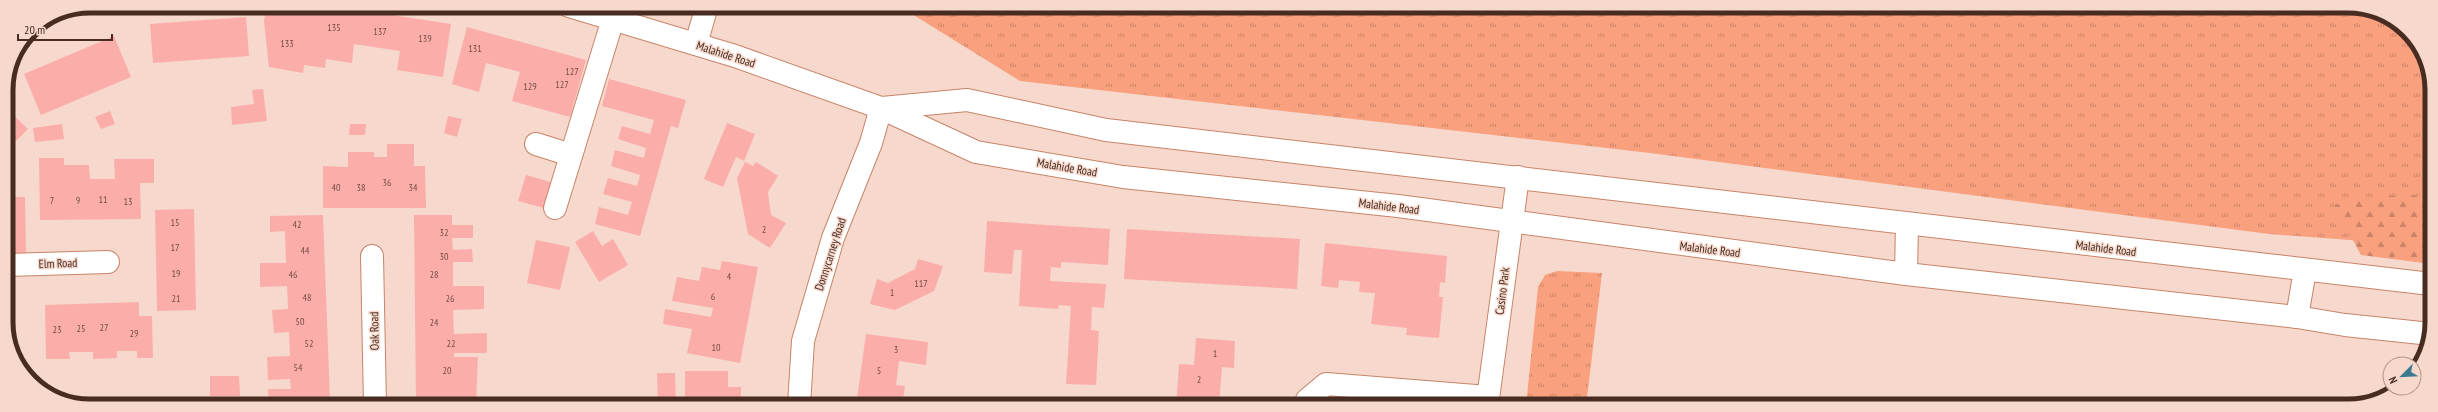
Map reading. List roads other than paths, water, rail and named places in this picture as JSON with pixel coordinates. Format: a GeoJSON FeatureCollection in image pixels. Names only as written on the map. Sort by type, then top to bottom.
{"type":"FeatureCollection","features":[{"type":"Feature","properties":{"kind":"main road","name":"Malahide Road"},"geometry":{"type":"LineString","coordinates":[[593,13],[735,56],[881,108],[976,152],[1123,177],[1398,206],[1906,274],[2298,317],[2345,325],[2424,333]]}},
{"type":"Feature","properties":{"kind":"main road"},"geometry":{"type":"LineString","coordinates":[[696,44],[705,13]]}},
{"type":"Feature","properties":{"kind":"main road"},"geometry":{"type":"LineString","coordinates":[[555,208],[613,19]]}},
{"type":"Feature","properties":{"kind":"main road","name":"Malahide Road"},"geometry":{"type":"LineString","coordinates":[[881,108],[967,100],[1106,130],[1518,177],[1907,225],[2425,283]]}},
{"type":"Feature","properties":{"kind":"main road","name":"Donnycarney Road"},"geometry":{"type":"LineString","coordinates":[[799,399],[803,341],[833,238],[871,143],[881,108]]}},
{"type":"Feature","properties":{"kind":"main road"},"geometry":{"type":"LineString","coordinates":[[536,144],[571,155]]}},
{"type":"Feature","properties":{"kind":"main road","name":"Casino Park"},"geometry":{"type":"LineString","coordinates":[[1488,399],[1518,177]]}},
{"type":"Feature","properties":{"kind":"main road"},"geometry":{"type":"LineString","coordinates":[[1906,274],[1907,225]]}},
{"type":"Feature","properties":{"kind":"main road","name":"Oak Road"},"geometry":{"type":"LineString","coordinates":[[372,256],[375,399]]}},
{"type":"Feature","properties":{"kind":"main road","name":"Elm Road"},"geometry":{"type":"LineString","coordinates":[[13,265],[108,262]]}},
{"type":"Feature","properties":{"kind":"main road"},"geometry":{"type":"LineString","coordinates":[[2298,317],[2305,270]]}},
{"type":"Feature","properties":{"kind":"main road"},"geometry":{"type":"LineString","coordinates":[[1308,399],[1326,384],[1469,399]]}}]}
